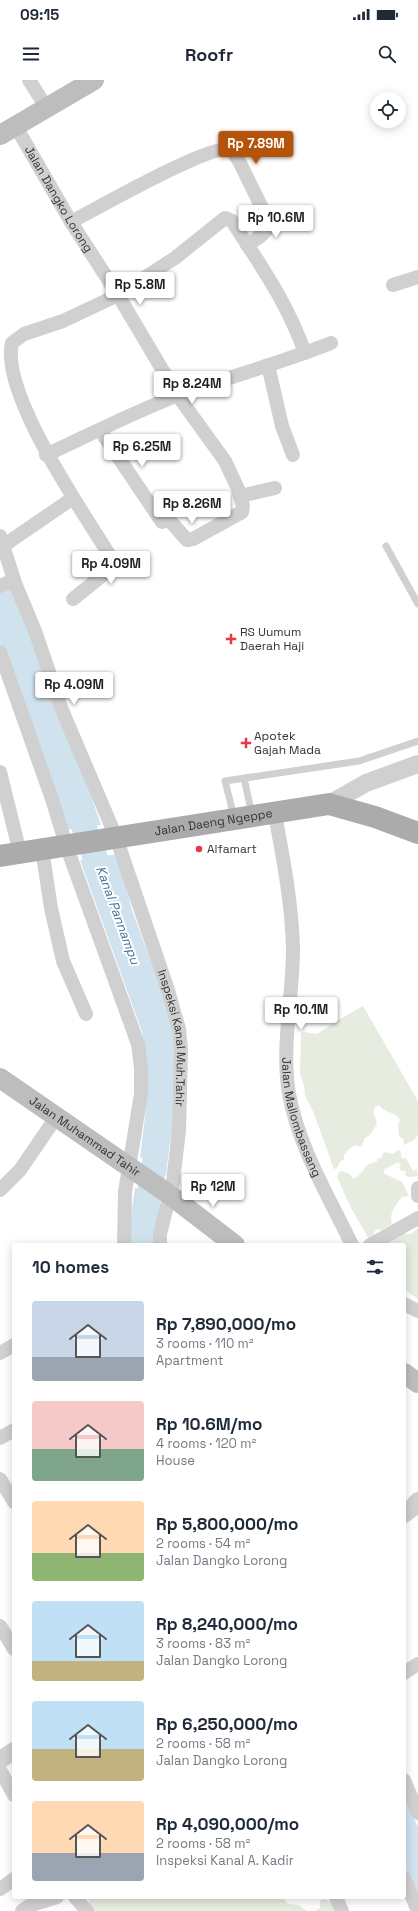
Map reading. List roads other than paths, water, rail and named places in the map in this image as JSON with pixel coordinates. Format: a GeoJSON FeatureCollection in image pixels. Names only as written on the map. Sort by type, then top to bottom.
{"type":"FeatureCollection","features":[{"type":"Feature","properties":{"kind":"main road"},"geometry":{"type":"LineString","coordinates":[[8,130],[94,80]]}},
{"type":"Feature","properties":{"kind":"main road"},"geometry":{"type":"LineString","coordinates":[[329,804],[375,817],[418,833]]}},
{"type":"Feature","properties":{"kind":"main road","name":"Jalan Daeng Ngeppe"},"geometry":{"type":"LineString","coordinates":[[10,854],[68,844],[275,814],[329,804]]}},
{"type":"Feature","properties":{"kind":"main road","name":"Jalan Muhammad Tahir"},"geometry":{"type":"LineString","coordinates":[[0,1078],[149,1180],[232,1243]]}},
{"type":"Feature","properties":{"kind":"main road"},"geometry":{"type":"LineString","coordinates":[[406,1374],[418,1383]]}},
{"type":"Feature","properties":{"kind":"street"},"geometry":{"type":"LineString","coordinates":[[29,80],[46,107]]}},
{"type":"Feature","properties":{"kind":"street","name":"Jalan Dangko Lorong"},"geometry":{"type":"LineString","coordinates":[[8,130],[71,222],[118,296],[178,396],[225,461],[240,496]]}},
{"type":"Feature","properties":{"kind":"street"},"geometry":{"type":"LineString","coordinates":[[71,222],[194,159],[220,149],[229,149],[234,152],[269,222],[269,226],[265,231],[247,245]]}},
{"type":"Feature","properties":{"kind":"street"},"geometry":{"type":"LineString","coordinates":[[73,600],[109,570],[112,565],[110,556],[46,456],[24,410],[11,375],[8,360],[12,343],[24,334],[63,321],[118,296],[175,258],[225,218],[232,221],[276,287],[292,318],[305,353]]}},
{"type":"Feature","properties":{"kind":"street"},"geometry":{"type":"LineString","coordinates":[[393,285],[418,277]]}},
{"type":"Feature","properties":{"kind":"street"},"geometry":{"type":"LineString","coordinates":[[46,456],[140,410],[332,343]]}},
{"type":"Feature","properties":{"kind":"street"},"geometry":{"type":"LineString","coordinates":[[268,365],[282,426],[293,454]]}},
{"type":"Feature","properties":{"kind":"street"},"geometry":{"type":"LineString","coordinates":[[100,430],[162,522],[165,520],[171,522],[178,532],[187,540],[193,539],[241,514],[243,506],[240,496],[275,488]]}},
{"type":"Feature","properties":{"kind":"street"},"geometry":{"type":"LineString","coordinates":[[2,541],[73,498]]}},
{"type":"Feature","properties":{"kind":"street","name":"Inspeksi Kanal Muh.Tahir"},"geometry":{"type":"LineString","coordinates":[[2,541],[14,580],[35,631],[62,710],[112,838],[168,990],[179,1030],[181,1050],[179,1130],[149,1180],[125,1192],[124,1243]]}},
{"type":"Feature","properties":{"kind":"street"},"geometry":{"type":"LineString","coordinates":[[0,586],[14,580]]}},
{"type":"Feature","properties":{"kind":"street","name":"Inspeksi Kanal Muh.Tahir"},"geometry":{"type":"LineString","coordinates":[[0,652],[138,1044],[149,1180],[160,1234],[160,1243]]}},
{"type":"Feature","properties":{"kind":"street","name":"Jalan Daeng Ngeppe"},"geometry":{"type":"LineString","coordinates":[[329,804],[366,783],[418,764]]}},
{"type":"Feature","properties":{"kind":"street"},"geometry":{"type":"LineString","coordinates":[[0,772],[10,854]]}},
{"type":"Feature","properties":{"kind":"street","name":"Jalan Mallombassang"},"geometry":{"type":"LineString","coordinates":[[275,814],[291,915],[293,950],[287,1070],[290,1095],[301,1137],[351,1243]]}},
{"type":"Feature","properties":{"kind":"street"},"geometry":{"type":"LineString","coordinates":[[42,849],[50,908],[63,961],[86,1014]]}},
{"type":"Feature","properties":{"kind":"street"},"geometry":{"type":"LineString","coordinates":[[0,1190],[20,1170],[57,1116]]}},
{"type":"Feature","properties":{"kind":"street"},"geometry":{"type":"LineString","coordinates":[[418,1188],[418,1196]]}},
{"type":"Feature","properties":{"kind":"street"},"geometry":{"type":"LineString","coordinates":[[374,1243],[418,1218]]}},
{"type":"Feature","properties":{"kind":"street"},"geometry":{"type":"LineString","coordinates":[[406,1305],[418,1311]]}},
{"type":"Feature","properties":{"kind":"street"},"geometry":{"type":"LineString","coordinates":[[0,1438],[12,1431]]}},
{"type":"Feature","properties":{"kind":"street"},"geometry":{"type":"LineString","coordinates":[[0,1479],[8,1500]]}},
{"type":"Feature","properties":{"kind":"street"},"geometry":{"type":"LineString","coordinates":[[0,1626],[12,1646]]}},
{"type":"Feature","properties":{"kind":"street"},"geometry":{"type":"LineString","coordinates":[[0,1760],[12,1752]]}},
{"type":"Feature","properties":{"kind":"street"},"geometry":{"type":"LineString","coordinates":[[0,1770],[12,1791]]}},
{"type":"Feature","properties":{"kind":"street"},"geometry":{"type":"LineString","coordinates":[[406,1785],[418,1813]]}},
{"type":"Feature","properties":{"kind":"street"},"geometry":{"type":"LineString","coordinates":[[0,1889],[12,1880]]}},
{"type":"Feature","properties":{"kind":"street"},"geometry":{"type":"LineString","coordinates":[[406,1883],[418,1910]]}},
{"type":"Feature","properties":{"kind":"street"},"geometry":{"type":"LineString","coordinates":[[22,1911],[29,1906],[51,1899]]}},
{"type":"Feature","properties":{"kind":"street"},"geometry":{"type":"LineString","coordinates":[[78,1899],[87,1911]]}},
{"type":"Feature","properties":{"kind":"street"},"geometry":{"type":"LineString","coordinates":[[337,1899],[342,1911]]}},
{"type":"Feature","properties":{"kind":"lane"},"geometry":{"type":"LineString","coordinates":[[386,546],[418,604]]}},
{"type":"Feature","properties":{"kind":"lane"},"geometry":{"type":"LineString","coordinates":[[244,818],[225,781],[359,761],[418,741]]}},
{"type":"Feature","properties":{"kind":"lane"},"geometry":{"type":"LineString","coordinates":[[244,778],[244,818]]}},
{"type":"Feature","properties":{"kind":"water"},"geometry":{"type":"Polygon","coordinates":[[[14,583],[101,825],[65,830],[0,643],[0,588],[14,583]]]}},
{"type":"Feature","properties":{"kind":"water"},"geometry":{"type":"Polygon","coordinates":[[[118,854],[132,910],[163,994],[174,1035],[177,1055],[174,1125],[169,1146],[166,1176],[140,1157],[147,1095],[145,1049],[142,1032],[80,860],[118,854]]]}},
{"type":"Feature","properties":{"kind":"water"},"geometry":{"type":"Polygon","coordinates":[[[135,1187],[162,1205],[156,1243],[127,1243],[135,1187]]]}},
{"type":"Feature","properties":{"kind":"water"},"geometry":{"type":"Polygon","coordinates":[[[406,1800],[418,1827],[418,1898],[406,1870],[406,1800]]]}},
{"type":"Feature","properties":{"kind":"waterway","name":"Kanal Pannampu"},"geometry":{"type":"LineString","coordinates":[[72,795],[107,889]]}},
{"type":"Feature","properties":{"kind":"waterway","name":"Kanal Pannampu"},"geometry":{"type":"LineString","coordinates":[[144,1243],[145,1217],[155,1162],[158,1134]]}},
{"type":"Feature","properties":{"kind":"place","name":"RS Uumum Daerah Haji"},"geometry":{"type":"Point","coordinates":[231,639]}},
{"type":"Feature","properties":{"kind":"place","name":"Apotek Gajah Mada"},"geometry":{"type":"Point","coordinates":[246,743]}},
{"type":"Feature","properties":{"kind":"place","name":"Alfamart"},"geometry":{"type":"Point","coordinates":[199,849]}}]}
